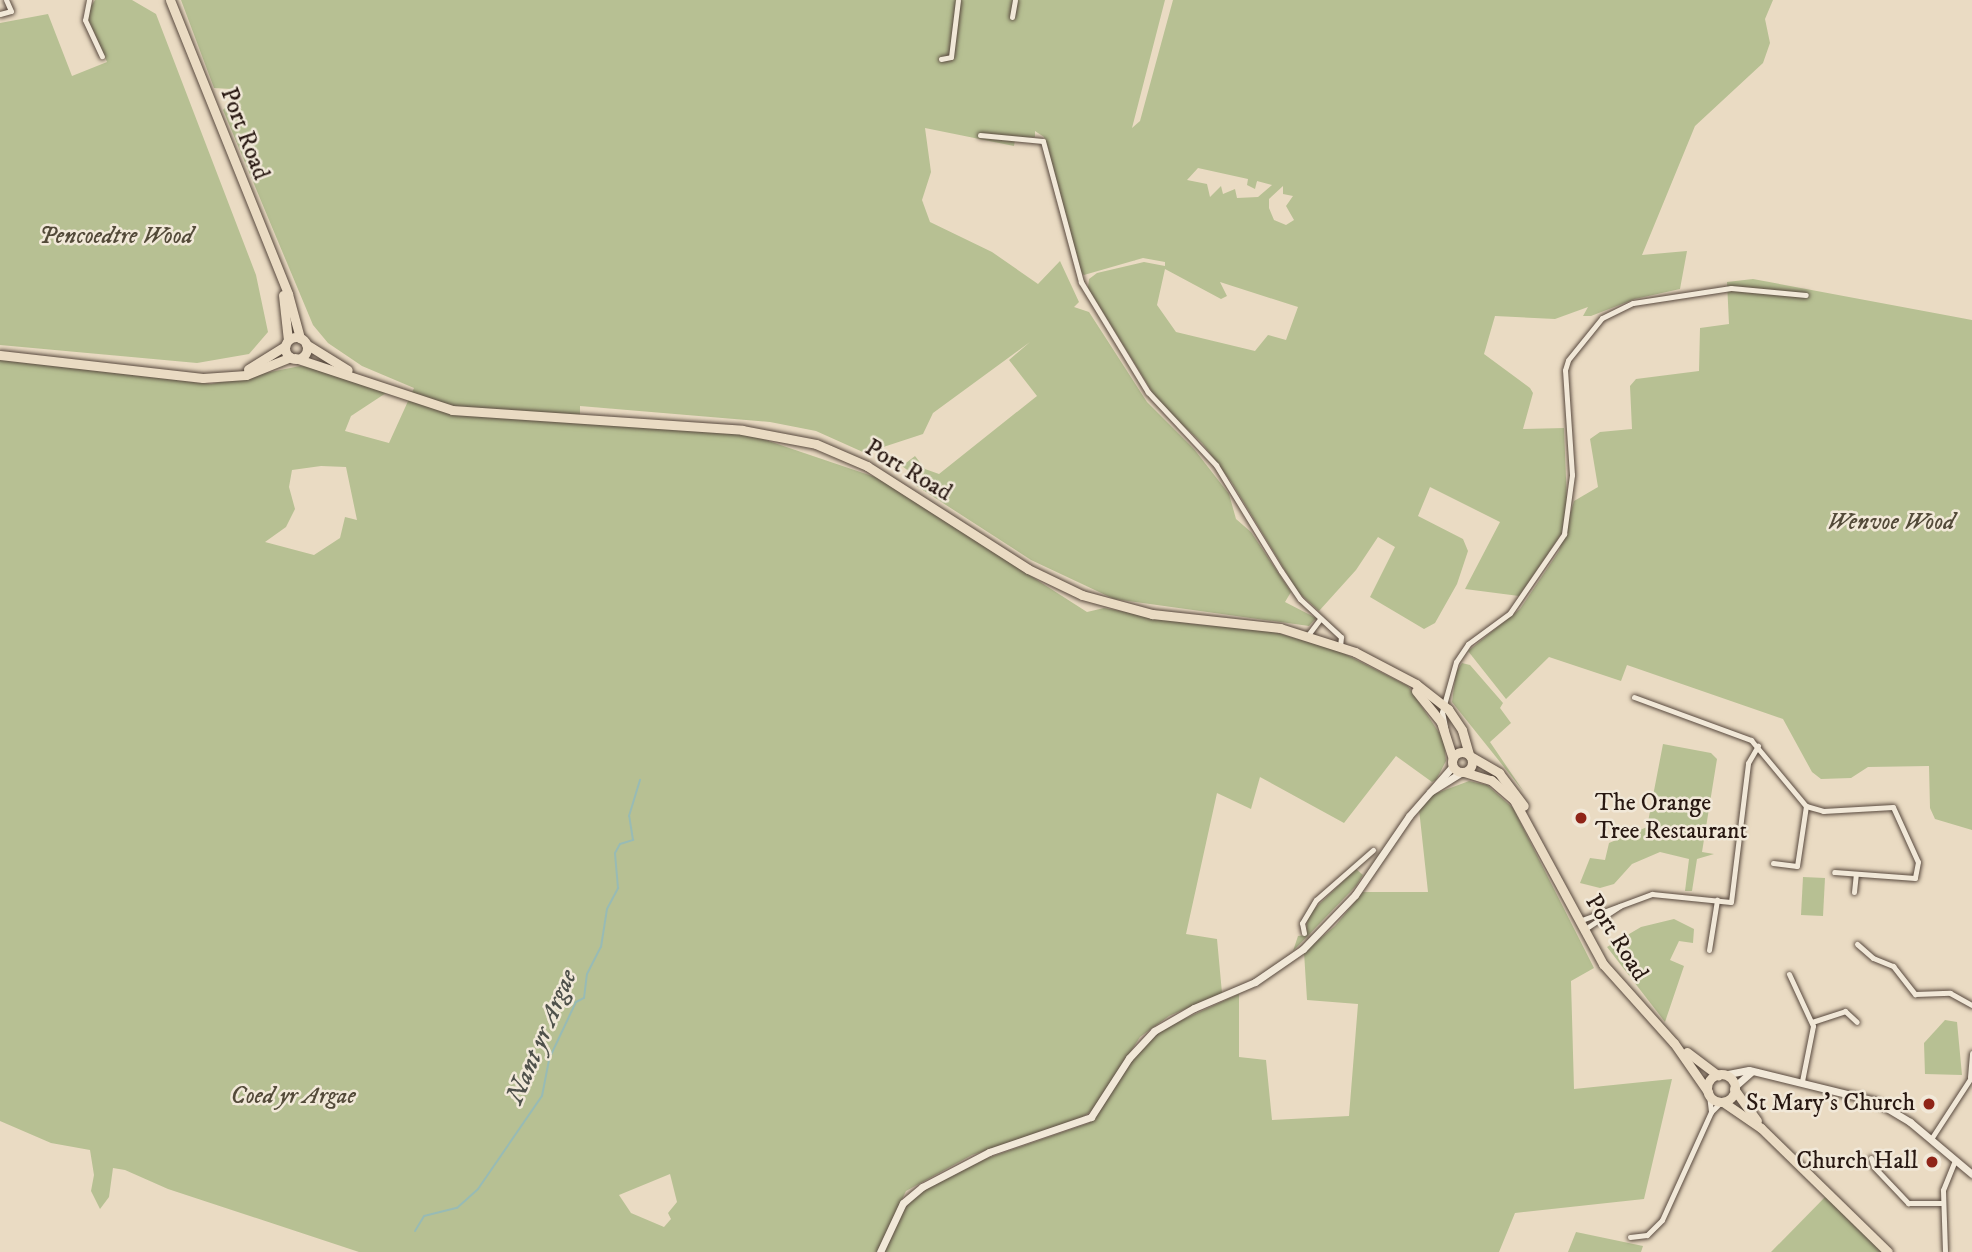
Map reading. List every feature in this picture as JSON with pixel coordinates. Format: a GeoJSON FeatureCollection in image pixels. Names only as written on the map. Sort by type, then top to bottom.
{"type":"FeatureCollection","features":[{"type":"Feature","properties":{"kind":"main road","name":"Port Road"},"geometry":{"type":"LineString","coordinates":[[170,0],[303,341],[365,380]]}},
{"type":"Feature","properties":{"kind":"main road","name":"Port Road"},"geometry":{"type":"LineString","coordinates":[[281,283],[287,343]]}},
{"type":"Feature","properties":{"kind":"main road"},"geometry":{"type":"LineString","coordinates":[[0,355],[196,378],[240,374],[268,369],[304,354],[303,341],[287,343],[240,374]]}},
{"type":"Feature","properties":{"kind":"main road"},"geometry":{"type":"LineString","coordinates":[[287,343],[293,358]]}},
{"type":"Feature","properties":{"kind":"main road","name":"Port Road"},"geometry":{"type":"LineString","coordinates":[[293,358],[452,410],[742,430],[804,440],[867,466],[1035,573],[1082,596],[1137,611],[1264,625],[1308,635],[1340,646],[1405,680],[1444,706],[1459,724],[1470,755],[1510,784],[1581,925],[1626,994],[1674,1043],[1708,1094],[1762,1128]]}},
{"type":"Feature","properties":{"kind":"main road","name":"Port Road"},"geometry":{"type":"LineString","coordinates":[[1405,680],[1433,709],[1446,732],[1453,762],[1463,772],[1491,780],[1506,790],[1539,843]]}},
{"type":"Feature","properties":{"kind":"main road"},"geometry":{"type":"LineString","coordinates":[[1453,762],[1459,752],[1470,755],[1472,765],[1463,772]]}},
{"type":"Feature","properties":{"kind":"main road","name":"Port Road"},"geometry":{"type":"LineString","coordinates":[[1674,1043],[1734,1088],[1762,1128],[1888,1252]]}},
{"type":"Feature","properties":{"kind":"main road"},"geometry":{"type":"LineString","coordinates":[[1708,1094],[1708,1083],[1720,1075]]}},
{"type":"Feature","properties":{"kind":"main road"},"geometry":{"type":"LineString","coordinates":[[1722,1102],[1734,1088]]}},
{"type":"Feature","properties":{"kind":"street"},"geometry":{"type":"LineString","coordinates":[[0,14],[11,11],[6,0]]}},
{"type":"Feature","properties":{"kind":"street"},"geometry":{"type":"LineString","coordinates":[[941,59],[951,57],[958,0]]}},
{"type":"Feature","properties":{"kind":"street"},"geometry":{"type":"LineString","coordinates":[[1012,17],[1015,0]]}},
{"type":"Feature","properties":{"kind":"street"},"geometry":{"type":"LineString","coordinates":[[87,2],[85,20],[102,56]]}},
{"type":"Feature","properties":{"kind":"street"},"geometry":{"type":"LineString","coordinates":[[979,135],[1043,141],[1081,282],[1148,393],[1216,465],[1281,571],[1320,619],[1341,637],[1340,646]]}},
{"type":"Feature","properties":{"kind":"street"},"geometry":{"type":"LineString","coordinates":[[1446,732],[1444,706],[1454,667],[1468,644],[1510,613],[1564,534],[1572,475],[1565,370],[1568,360],[1602,318],[1633,303],[1731,288],[1806,295]]}},
{"type":"Feature","properties":{"kind":"street"},"geometry":{"type":"LineString","coordinates":[[1308,635],[1320,619]]}},
{"type":"Feature","properties":{"kind":"street"},"geometry":{"type":"LineString","coordinates":[[1634,697],[1758,746],[1805,806],[1823,811],[1893,807],[1917,862],[1915,878],[1834,872]]}},
{"type":"Feature","properties":{"kind":"street"},"geometry":{"type":"LineString","coordinates":[[1581,925],[1652,894],[1731,902],[1748,763],[1758,746]]}},
{"type":"Feature","properties":{"kind":"street"},"geometry":{"type":"LineString","coordinates":[[880,1252],[903,1203],[912,1194],[989,1152],[1091,1117],[1129,1058],[1154,1031],[1194,1008],[1255,982],[1288,960],[1327,926],[1371,873],[1453,762]]}},
{"type":"Feature","properties":{"kind":"street"},"geometry":{"type":"LineString","coordinates":[[1430,792],[1463,772]]}},
{"type":"Feature","properties":{"kind":"street"},"geometry":{"type":"LineString","coordinates":[[1773,863],[1797,866],[1805,806]]}},
{"type":"Feature","properties":{"kind":"street"},"geometry":{"type":"LineString","coordinates":[[1304,933],[1306,913],[1316,900],[1373,850]]}},
{"type":"Feature","properties":{"kind":"street"},"geometry":{"type":"LineString","coordinates":[[1357,864],[1371,873]]}},
{"type":"Feature","properties":{"kind":"street"},"geometry":{"type":"LineString","coordinates":[[1854,892],[1856,874]]}},
{"type":"Feature","properties":{"kind":"street"},"geometry":{"type":"LineString","coordinates":[[1709,950],[1717,900]]}},
{"type":"Feature","properties":{"kind":"street"},"geometry":{"type":"LineString","coordinates":[[1581,925],[1620,906]]}},
{"type":"Feature","properties":{"kind":"street"},"geometry":{"type":"LineString","coordinates":[[1857,944],[1864,952],[1893,965],[1915,994],[1950,993],[1972,1005]]}},
{"type":"Feature","properties":{"kind":"street"},"geometry":{"type":"LineString","coordinates":[[1790,974],[1812,1022],[1802,1081]]}},
{"type":"Feature","properties":{"kind":"street"},"geometry":{"type":"LineString","coordinates":[[1812,1022],[1845,1011],[1857,1022]]}},
{"type":"Feature","properties":{"kind":"street"},"geometry":{"type":"LineString","coordinates":[[1931,1139],[1971,1077],[1972,1053]]}},
{"type":"Feature","properties":{"kind":"street"},"geometry":{"type":"LineString","coordinates":[[1720,1075],[1735,1069],[1802,1081],[1887,1106],[1972,1174]]}},
{"type":"Feature","properties":{"kind":"street"},"geometry":{"type":"LineString","coordinates":[[1734,1088],[1751,1072]]}},
{"type":"Feature","properties":{"kind":"street"},"geometry":{"type":"LineString","coordinates":[[1708,1094],[1710,1112]]}},
{"type":"Feature","properties":{"kind":"street"},"geometry":{"type":"LineString","coordinates":[[1630,1237],[1647,1235],[1662,1220],[1710,1112],[1722,1102]]}},
{"type":"Feature","properties":{"kind":"street"},"geometry":{"type":"LineString","coordinates":[[1871,1158],[1874,1167],[1908,1203],[1943,1203]]}},
{"type":"Feature","properties":{"kind":"street"},"geometry":{"type":"LineString","coordinates":[[1945,1251],[1945,1174],[1955,1161]]}},
{"type":"Feature","properties":{"kind":"green space","name":"Pencoedtre Wood"},"geometry":{"type":"Polygon","coordinates":[[[95,0],[132,0],[156,14],[256,275],[268,332],[249,354],[197,363],[0,345],[0,23],[48,14],[72,76],[107,62],[86,14],[95,0]]]}},
{"type":"Feature","properties":{"kind":"green space","name":"Coed yr Argae"},"geometry":{"type":"Polygon","coordinates":[[[181,0],[1165,0],[1132,128],[1140,121],[1173,0],[1773,0],[1765,19],[1770,43],[1763,63],[1695,126],[1642,255],[1687,251],[1680,289],[1635,299],[1591,316],[1583,316],[1588,307],[1555,319],[1495,316],[1484,354],[1533,393],[1523,429],[1564,428],[1567,503],[1562,533],[1519,596],[1465,589],[1500,522],[1430,487],[1418,516],[1463,539],[1468,551],[1457,584],[1435,623],[1424,629],[1370,597],[1395,547],[1378,537],[1356,570],[1319,611],[1298,592],[1232,483],[1202,443],[1159,403],[1088,288],[1089,279],[1097,273],[1144,262],[1165,266],[1165,262],[1143,258],[1084,275],[1078,269],[1044,137],[1035,131],[1035,137],[1015,140],[1014,146],[925,128],[931,172],[922,200],[930,222],[992,252],[1038,284],[1060,261],[1079,302],[1074,307],[1089,312],[1147,402],[1194,449],[1229,494],[1236,519],[1251,532],[1291,592],[1285,602],[1316,618],[1309,626],[1114,599],[1031,560],[912,483],[918,478],[902,466],[915,456],[925,469],[939,474],[1037,396],[1009,360],[1030,342],[933,413],[923,434],[865,453],[816,431],[770,422],[580,406],[580,422],[751,435],[878,478],[1087,612],[1104,608],[1193,624],[1271,631],[1339,651],[1408,686],[1444,740],[1446,761],[1436,780],[1432,782],[1396,756],[1344,823],[1260,777],[1251,809],[1217,793],[1186,934],[1217,939],[1222,993],[1169,1016],[1140,1037],[1094,1109],[1080,1119],[972,1155],[906,1191],[877,1252],[359,1252],[168,1189],[125,1170],[113,1168],[109,1197],[100,1209],[91,1191],[94,1175],[90,1150],[51,1143],[0,1121],[0,360],[211,384],[300,366],[316,367],[386,393],[351,416],[345,431],[389,443],[414,388],[362,366],[328,343],[313,325],[223,110],[234,97],[231,89],[214,88],[181,0]],[[1198,168],[1187,180],[1207,184],[1210,197],[1221,186],[1223,194],[1235,189],[1237,198],[1258,197],[1272,185],[1257,181],[1255,189],[1247,185],[1248,179],[1198,168]],[[1283,186],[1269,199],[1274,220],[1286,225],[1294,220],[1286,206],[1293,196],[1283,194],[1283,186]],[[1165,269],[1157,305],[1176,332],[1255,351],[1268,335],[1286,340],[1298,307],[1220,282],[1227,296],[1221,299],[1165,269]],[[321,466],[292,470],[289,487],[295,509],[286,527],[265,542],[314,555],[340,538],[345,517],[357,520],[346,467],[321,466]],[[670,1174],[619,1195],[631,1213],[664,1227],[671,1219],[668,1213],[677,1202],[670,1174]]]}},
{"type":"Feature","properties":{"kind":"green space","name":"Wenvoe Wood"},"geometry":{"type":"Polygon","coordinates":[[[1753,279],[1972,320],[1972,830],[1935,819],[1930,808],[1929,766],[1868,767],[1851,778],[1821,779],[1812,772],[1783,719],[1627,665],[1621,681],[1549,657],[1506,699],[1468,651],[1520,609],[1559,551],[1574,501],[1598,487],[1590,439],[1600,432],[1632,429],[1630,386],[1636,379],[1699,371],[1700,328],[1729,324],[1727,282],[1753,279]]]}},
{"type":"Feature","properties":{"kind":"green space"},"geometry":{"type":"Polygon","coordinates":[[[1462,663],[1470,665],[1503,703],[1500,708],[1511,723],[1490,742],[1524,792],[1452,702],[1456,672],[1462,663]]]}},
{"type":"Feature","properties":{"kind":"green space"},"geometry":{"type":"Polygon","coordinates":[[[1663,744],[1711,753],[1717,759],[1702,852],[1714,854],[1697,859],[1692,891],[1685,891],[1689,859],[1660,852],[1632,864],[1614,884],[1600,888],[1580,883],[1590,858],[1605,860],[1609,843],[1647,827],[1663,744]]]}},
{"type":"Feature","properties":{"kind":"green space"},"geometry":{"type":"Polygon","coordinates":[[[1469,781],[1487,785],[1513,808],[1594,968],[1571,981],[1574,1089],[1672,1079],[1644,1199],[1515,1213],[1499,1252],[883,1252],[901,1213],[917,1194],[985,1159],[1089,1123],[1137,1052],[1160,1030],[1239,994],[1239,1057],[1266,1060],[1272,1120],[1349,1116],[1358,1004],[1307,1000],[1304,952],[1335,926],[1363,892],[1428,892],[1419,809],[1429,796],[1469,781]]]}},
{"type":"Feature","properties":{"kind":"green space"},"geometry":{"type":"Polygon","coordinates":[[[1356,869],[1363,875],[1356,886],[1293,951],[1298,936],[1306,935],[1308,915],[1356,869]]]}},
{"type":"Feature","properties":{"kind":"green space"},"geometry":{"type":"Polygon","coordinates":[[[1803,877],[1825,878],[1823,916],[1801,915],[1803,877]]]}},
{"type":"Feature","properties":{"kind":"green space"},"geometry":{"type":"Polygon","coordinates":[[[1674,919],[1694,929],[1693,943],[1679,941],[1670,960],[1684,966],[1665,1022],[1607,947],[1641,927],[1674,919]]]}},
{"type":"Feature","properties":{"kind":"green space"},"geometry":{"type":"Polygon","coordinates":[[[1945,1020],[1957,1022],[1962,1075],[1925,1074],[1924,1043],[1945,1020]]]}},
{"type":"Feature","properties":{"kind":"green space"},"geometry":{"type":"Polygon","coordinates":[[[1830,1192],[1892,1252],[1771,1252],[1830,1192]]]}},
{"type":"Feature","properties":{"kind":"green space"},"geometry":{"type":"Polygon","coordinates":[[[1576,1232],[1643,1246],[1641,1252],[1568,1252],[1576,1232]]]}},
{"type":"Feature","properties":{"kind":"waterway","name":"Nant yr Argae"},"geometry":{"type":"LineString","coordinates":[[415,1231],[424,1216],[457,1208],[478,1189],[542,1096],[549,1059],[576,1002],[584,998],[587,974],[601,947],[607,909],[618,888],[615,853],[620,844],[633,840],[629,816],[640,780]]}},
{"type":"Feature","properties":{"kind":"place","name":"The Orange Tree Restaurant"},"geometry":{"type":"Point","coordinates":[1581,818]}},
{"type":"Feature","properties":{"kind":"place","name":"St Mary's Church"},"geometry":{"type":"Point","coordinates":[1929,1104]}},
{"type":"Feature","properties":{"kind":"place","name":"Church Hall"},"geometry":{"type":"Point","coordinates":[1932,1162]}}]}
